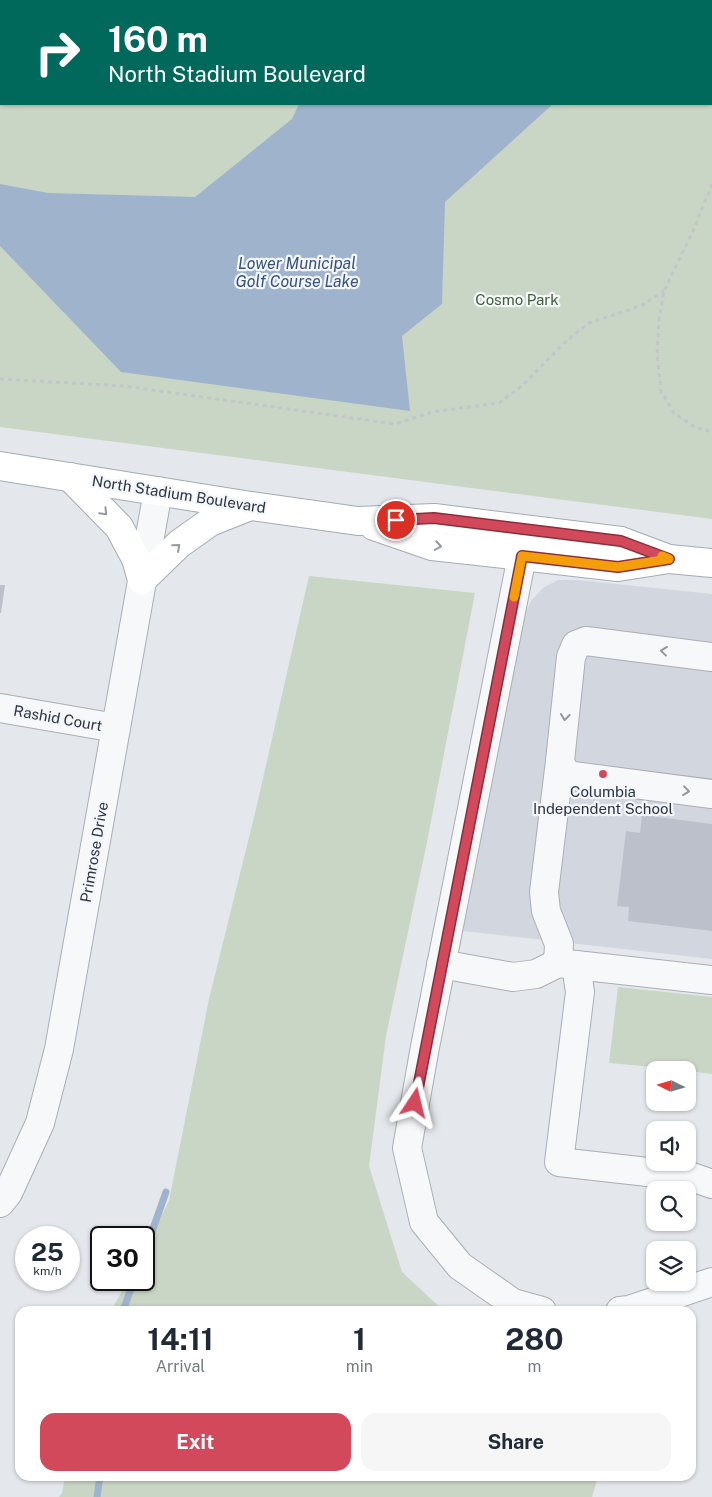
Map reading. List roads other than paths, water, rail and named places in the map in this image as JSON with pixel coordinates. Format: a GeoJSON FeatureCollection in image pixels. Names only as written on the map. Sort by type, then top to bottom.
{"type":"FeatureCollection","features":[{"type":"Feature","properties":{"kind":"main road","name":"North Stadium Boulevard"},"geometry":{"type":"LineString","coordinates":[[0,466],[358,521],[434,518],[621,541],[669,559]]}},
{"type":"Feature","properties":{"kind":"main road"},"geometry":{"type":"LineString","coordinates":[[70,477],[119,527],[136,560],[142,580],[179,544],[210,522],[251,506]]}},
{"type":"Feature","properties":{"kind":"main road","name":"North Stadium Boulevard"},"geometry":{"type":"LineString","coordinates":[[358,521],[432,546],[618,567],[669,559],[712,563]]}},
{"type":"Feature","properties":{"kind":"street","name":"Primrose Drive"},"geometry":{"type":"LineString","coordinates":[[3,1195],[40,1124],[59,1049],[158,491]]}},
{"type":"Feature","properties":{"kind":"street"},"geometry":{"type":"LineString","coordinates":[[522,556],[441,964],[407,1148],[424,1222],[460,1266],[513,1303],[524,1306]]}},
{"type":"Feature","properties":{"kind":"street"},"geometry":{"type":"LineString","coordinates":[[712,657],[586,641],[576,645],[571,657],[544,892],[546,910],[580,992],[559,1162],[692,1177],[712,1184]]}},
{"type":"Feature","properties":{"kind":"street","name":"Rashid Court"},"geometry":{"type":"LineString","coordinates":[[0,708],[116,728]]}},
{"type":"Feature","properties":{"kind":"street"},"geometry":{"type":"LineString","coordinates":[[560,761],[564,772],[573,776],[712,794]]}},
{"type":"Feature","properties":{"kind":"street"},"geometry":{"type":"LineString","coordinates":[[441,964],[513,977],[536,974],[567,964],[712,980]]}},
{"type":"Feature","properties":{"kind":"street"},"geometry":{"type":"LineString","coordinates":[[641,1306],[712,1282]]}},
{"type":"Feature","properties":{"kind":"water","name":"Lower Municipal Golf Course Lake"},"geometry":{"type":"Polygon","coordinates":[[[299,105],[552,105],[445,202],[442,304],[402,336],[410,411],[121,372],[0,246],[0,184],[48,193],[195,197],[292,119],[299,105]]]}},
{"type":"Feature","properties":{"kind":"waterway"},"geometry":{"type":"LineString","coordinates":[[154,1226],[166,1192]]}},
{"type":"Feature","properties":{"kind":"waterway"},"geometry":{"type":"LineString","coordinates":[[125,1306],[130,1291]]}},
{"type":"Feature","properties":{"kind":"waterway"},"geometry":{"type":"LineString","coordinates":[[97,1497],[99,1481]]}},
{"type":"Feature","properties":{"kind":"place","name":"Columbia Independent School"},"geometry":{"type":"Point","coordinates":[603,774]}},
{"type":"Feature","properties":{"kind":"park label","name":"Cosmo Park"},"geometry":{"type":"Point","coordinates":[517,299]}}]}
